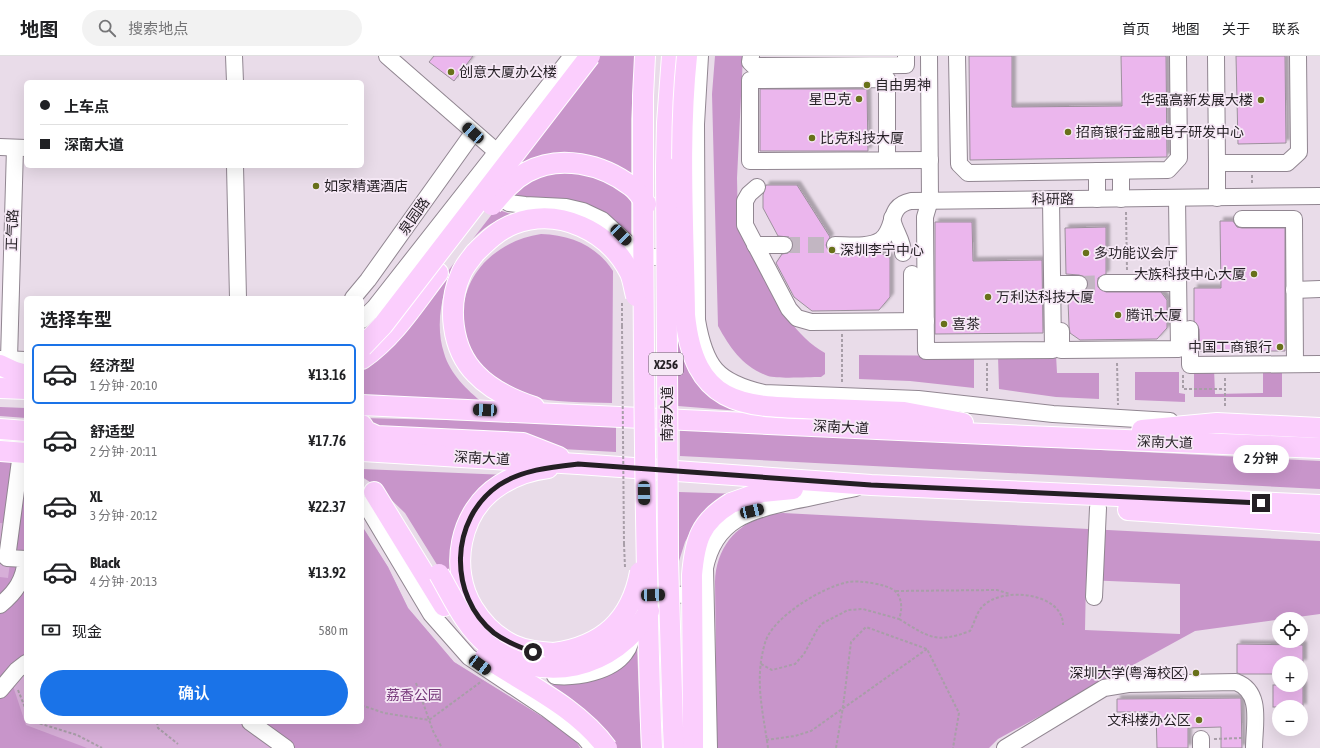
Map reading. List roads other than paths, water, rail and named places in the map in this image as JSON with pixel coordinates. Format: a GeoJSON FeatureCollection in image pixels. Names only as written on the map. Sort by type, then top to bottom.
{"type":"FeatureCollection","features":[{"type":"Feature","properties":{"kind":"main road"},"geometry":{"type":"LineString","coordinates":[[364,345],[384,325],[590,56]]}},
{"type":"Feature","properties":{"kind":"main road","name":"南海大道"},"geometry":{"type":"LineString","coordinates":[[645,56],[643,96],[643,352],[645,540],[652,748]]}},
{"type":"Feature","properties":{"kind":"main road","name":"南海大道"},"geometry":{"type":"LineString","coordinates":[[672,56],[667,123],[666,269],[668,560],[683,727],[674,748]]}},
{"type":"Feature","properties":{"kind":"main road"},"geometry":{"type":"LineString","coordinates":[[687,56],[683,145],[685,315],[687,339],[692,356],[712,386],[729,398],[746,404],[904,412],[1027,436]]}},
{"type":"Feature","properties":{"kind":"main road"},"geometry":{"type":"LineString","coordinates":[[364,358],[376,349],[389,336],[507,186],[527,172],[548,164],[577,163],[599,168],[632,186],[649,208],[656,226],[666,269]]}},
{"type":"Feature","properties":{"kind":"main road"},"geometry":{"type":"LineString","coordinates":[[561,414],[533,407],[509,398],[487,384],[475,374],[464,358],[456,334],[453,316],[454,292],[461,272],[474,253],[499,232],[514,224],[533,219],[552,219],[572,223],[591,231],[608,243],[621,258],[631,274],[637,300],[643,352]]}},
{"type":"Feature","properties":{"kind":"main road"},"geometry":{"type":"LineString","coordinates":[[0,388],[24,389]]}},
{"type":"Feature","properties":{"kind":"main road"},"geometry":{"type":"LineString","coordinates":[[364,414],[370,406]]}},
{"type":"Feature","properties":{"kind":"main road","name":"深南大道"},"geometry":{"type":"LineString","coordinates":[[370,406],[1060,438],[1320,448]]}},
{"type":"Feature","properties":{"kind":"main road"},"geometry":{"type":"LineString","coordinates":[[1060,438],[1221,417],[1320,428]]}},
{"type":"Feature","properties":{"kind":"main road"},"geometry":{"type":"LineString","coordinates":[[364,428],[366,431],[377,436],[522,443],[578,464]]}},
{"type":"Feature","properties":{"kind":"main road"},"geometry":{"type":"LineString","coordinates":[[0,429],[24,431]]}},
{"type":"Feature","properties":{"kind":"main road"},"geometry":{"type":"LineString","coordinates":[[0,451],[23,453]]}},
{"type":"Feature","properties":{"kind":"main road","name":"深南大道"},"geometry":{"type":"LineString","coordinates":[[364,451],[578,464],[871,485],[1172,499],[1318,521]]}},
{"type":"Feature","properties":{"kind":"main road"},"geometry":{"type":"LineString","coordinates":[[578,464],[541,469],[517,475],[498,486],[483,500],[470,517],[462,537],[459,558],[461,580],[468,600],[479,618],[494,633],[512,645],[533,652],[554,653],[571,651],[588,645],[603,637],[616,625],[626,611],[634,596],[645,540]]}},
{"type":"Feature","properties":{"kind":"main road"},"geometry":{"type":"LineString","coordinates":[[693,748],[683,727],[694,553],[702,529],[720,510],[731,503],[762,492],[871,485]]}},
{"type":"Feature","properties":{"kind":"main road"},"geometry":{"type":"LineString","coordinates":[[963,490],[1058,505],[1243,519],[1318,521]]}},
{"type":"Feature","properties":{"kind":"main road"},"geometry":{"type":"LineString","coordinates":[[366,493],[400,513],[473,630],[487,643],[503,654],[520,662],[539,667],[558,668],[577,666],[595,660],[612,651],[627,640],[640,626],[650,609],[668,560]]}},
{"type":"Feature","properties":{"kind":"main road"},"geometry":{"type":"LineString","coordinates":[[366,493],[461,632],[484,656],[568,710],[599,737],[607,748]]}},
{"type":"Feature","properties":{"kind":"main road"},"geometry":{"type":"LineString","coordinates":[[1172,499],[1243,519]]}},
{"type":"Feature","properties":{"kind":"street"},"geometry":{"type":"LineString","coordinates":[[234,56],[235,80]]}},
{"type":"Feature","properties":{"kind":"street"},"geometry":{"type":"LineString","coordinates":[[387,56],[473,133],[497,152]]}},
{"type":"Feature","properties":{"kind":"street"},"geometry":{"type":"LineString","coordinates":[[364,318],[375,307],[572,56]]}},
{"type":"Feature","properties":{"kind":"street"},"geometry":{"type":"LineString","coordinates":[[700,56],[696,124],[697,320],[702,346],[709,362],[724,378],[743,388],[764,393],[918,399],[1053,414],[1221,417]]}},
{"type":"Feature","properties":{"kind":"street"},"geometry":{"type":"LineString","coordinates":[[751,56],[750,62],[754,66],[906,65],[906,56]]}},
{"type":"Feature","properties":{"kind":"street"},"geometry":{"type":"LineString","coordinates":[[919,321],[925,217],[930,200],[929,56]]}},
{"type":"Feature","properties":{"kind":"street"},"geometry":{"type":"LineString","coordinates":[[957,56],[959,164],[968,173],[1168,170],[1179,158],[1178,56]]}},
{"type":"Feature","properties":{"kind":"street"},"geometry":{"type":"LineString","coordinates":[[1216,56],[1217,198]]}},
{"type":"Feature","properties":{"kind":"street"},"geometry":{"type":"LineString","coordinates":[[1217,163],[1287,163],[1299,152],[1298,56]]}},
{"type":"Feature","properties":{"kind":"street"},"geometry":{"type":"LineString","coordinates":[[887,160],[887,78],[750,80],[750,161],[930,160]]}},
{"type":"Feature","properties":{"kind":"street","name":"泉园路"},"geometry":{"type":"LineString","coordinates":[[355,296],[368,280],[473,133]]}},
{"type":"Feature","properties":{"kind":"street","name":"正气路"},"geometry":{"type":"LineString","coordinates":[[13,367],[5,319],[14,148]]}},
{"type":"Feature","properties":{"kind":"street"},"geometry":{"type":"LineString","coordinates":[[236,168],[238,296]]}},
{"type":"Feature","properties":{"kind":"street"},"geometry":{"type":"LineString","coordinates":[[1097,171],[1097,199]]}},
{"type":"Feature","properties":{"kind":"street"},"geometry":{"type":"LineString","coordinates":[[1121,171],[1124,203]]}},
{"type":"Feature","properties":{"kind":"street"},"geometry":{"type":"LineString","coordinates":[[472,183],[509,203],[526,206],[566,207],[583,211],[602,220],[637,252],[651,257],[696,258]]}},
{"type":"Feature","properties":{"kind":"street"},"geometry":{"type":"LineString","coordinates":[[757,186],[749,194],[745,201],[745,225],[793,315],[804,321],[919,321]]}},
{"type":"Feature","properties":{"kind":"street","name":"科研路"},"geometry":{"type":"LineString","coordinates":[[835,245],[864,245],[876,242],[887,233],[895,210],[906,202],[930,200],[1097,199],[1124,203],[1177,198],[1320,196]]}},
{"type":"Feature","properties":{"kind":"street"},"geometry":{"type":"LineString","coordinates":[[1055,199],[1061,284],[1061,350],[1179,349],[1177,198]]}},
{"type":"Feature","properties":{"kind":"street"},"geometry":{"type":"LineString","coordinates":[[912,274],[919,321],[926,351],[1053,350],[1055,199]]}},
{"type":"Feature","properties":{"kind":"street"},"geometry":{"type":"LineString","coordinates":[[892,218],[894,228],[902,243],[903,253]]}},
{"type":"Feature","properties":{"kind":"street"},"geometry":{"type":"LineString","coordinates":[[1242,219],[1294,219],[1295,364]]}},
{"type":"Feature","properties":{"kind":"street"},"geometry":{"type":"LineString","coordinates":[[755,245],[784,245]]}},
{"type":"Feature","properties":{"kind":"street"},"geometry":{"type":"LineString","coordinates":[[1106,283],[1178,283]]}},
{"type":"Feature","properties":{"kind":"street"},"geometry":{"type":"LineString","coordinates":[[1061,284],[1079,284]]}},
{"type":"Feature","properties":{"kind":"street"},"geometry":{"type":"LineString","coordinates":[[1294,290],[1320,290]]}},
{"type":"Feature","properties":{"kind":"street"},"geometry":{"type":"LineString","coordinates":[[1190,328],[1190,365],[1320,364]]}},
{"type":"Feature","properties":{"kind":"street"},"geometry":{"type":"LineString","coordinates":[[23,453],[7,558],[24,559]]}},
{"type":"Feature","properties":{"kind":"street"},"geometry":{"type":"LineString","coordinates":[[709,748],[705,568],[708,553],[715,540],[736,519],[752,511],[871,485]]}},
{"type":"Feature","properties":{"kind":"street"},"geometry":{"type":"LineString","coordinates":[[366,493],[369,510],[431,614],[469,657],[547,709],[584,737],[593,748]]}},
{"type":"Feature","properties":{"kind":"street"},"geometry":{"type":"LineString","coordinates":[[1094,597],[1098,508]]}},
{"type":"Feature","properties":{"kind":"street"},"geometry":{"type":"LineString","coordinates":[[0,605],[18,587],[24,572]]}},
{"type":"Feature","properties":{"kind":"street"},"geometry":{"type":"LineString","coordinates":[[508,684],[522,672],[560,677],[582,675],[617,662],[626,653],[630,643],[634,609],[640,596],[706,594]]}},
{"type":"Feature","properties":{"kind":"street"},"geometry":{"type":"LineString","coordinates":[[0,690],[24,665]]}},
{"type":"Feature","properties":{"kind":"street"},"geometry":{"type":"LineString","coordinates":[[1005,748],[1104,688],[1128,684],[1236,682],[1243,685],[1249,690],[1254,700],[1254,743]]}},
{"type":"Feature","properties":{"kind":"street"},"geometry":{"type":"LineString","coordinates":[[253,724],[286,748]]}},
{"type":"Feature","properties":{"kind":"tunnel"},"geometry":{"type":"LineString","coordinates":[[784,245],[835,245]]}},
{"type":"Feature","properties":{"kind":"tunnel"},"geometry":{"type":"LineString","coordinates":[[1079,284],[1106,283]]}},
{"type":"Feature","properties":{"kind":"place","name":"创意大厦办公楼"},"geometry":{"type":"Point","coordinates":[451,72]}},
{"type":"Feature","properties":{"kind":"place","name":"自由男神"},"geometry":{"type":"Point","coordinates":[867,85]}},
{"type":"Feature","properties":{"kind":"place","name":"星巴克"},"geometry":{"type":"Point","coordinates":[859,99]}},
{"type":"Feature","properties":{"kind":"place","name":"华强高新发展大楼"},"geometry":{"type":"Point","coordinates":[1261,100]}},
{"type":"Feature","properties":{"kind":"place","name":"招商银行金融电子研发中心"},"geometry":{"type":"Point","coordinates":[1068,132]}},
{"type":"Feature","properties":{"kind":"place","name":"比克科技大厦"},"geometry":{"type":"Point","coordinates":[812,138]}},
{"type":"Feature","properties":{"kind":"place","name":"如家精選酒店"},"geometry":{"type":"Point","coordinates":[316,186]}},
{"type":"Feature","properties":{"kind":"place","name":"深圳李宁中心"},"geometry":{"type":"Point","coordinates":[832,250]}},
{"type":"Feature","properties":{"kind":"place","name":"多功能议会厅"},"geometry":{"type":"Point","coordinates":[1086,253]}},
{"type":"Feature","properties":{"kind":"place","name":"大族科技中心大厦"},"geometry":{"type":"Point","coordinates":[1254,274]}},
{"type":"Feature","properties":{"kind":"place","name":"万利达科技大厦"},"geometry":{"type":"Point","coordinates":[988,297]}},
{"type":"Feature","properties":{"kind":"place","name":"腾讯大厦"},"geometry":{"type":"Point","coordinates":[1118,315]}},
{"type":"Feature","properties":{"kind":"place","name":"喜茶"},"geometry":{"type":"Point","coordinates":[944,324]}},
{"type":"Feature","properties":{"kind":"place","name":"中国工商银行"},"geometry":{"type":"Point","coordinates":[1280,347]}},
{"type":"Feature","properties":{"kind":"place","name":"深圳大学(粤海校区)"},"geometry":{"type":"Point","coordinates":[1196,673]}},
{"type":"Feature","properties":{"kind":"place","name":"文科楼办公区"},"geometry":{"type":"Point","coordinates":[1199,720]}},
{"type":"Feature","properties":{"kind":"park label","name":"荔香公园"},"geometry":{"type":"Point","coordinates":[414,695]}}]}
